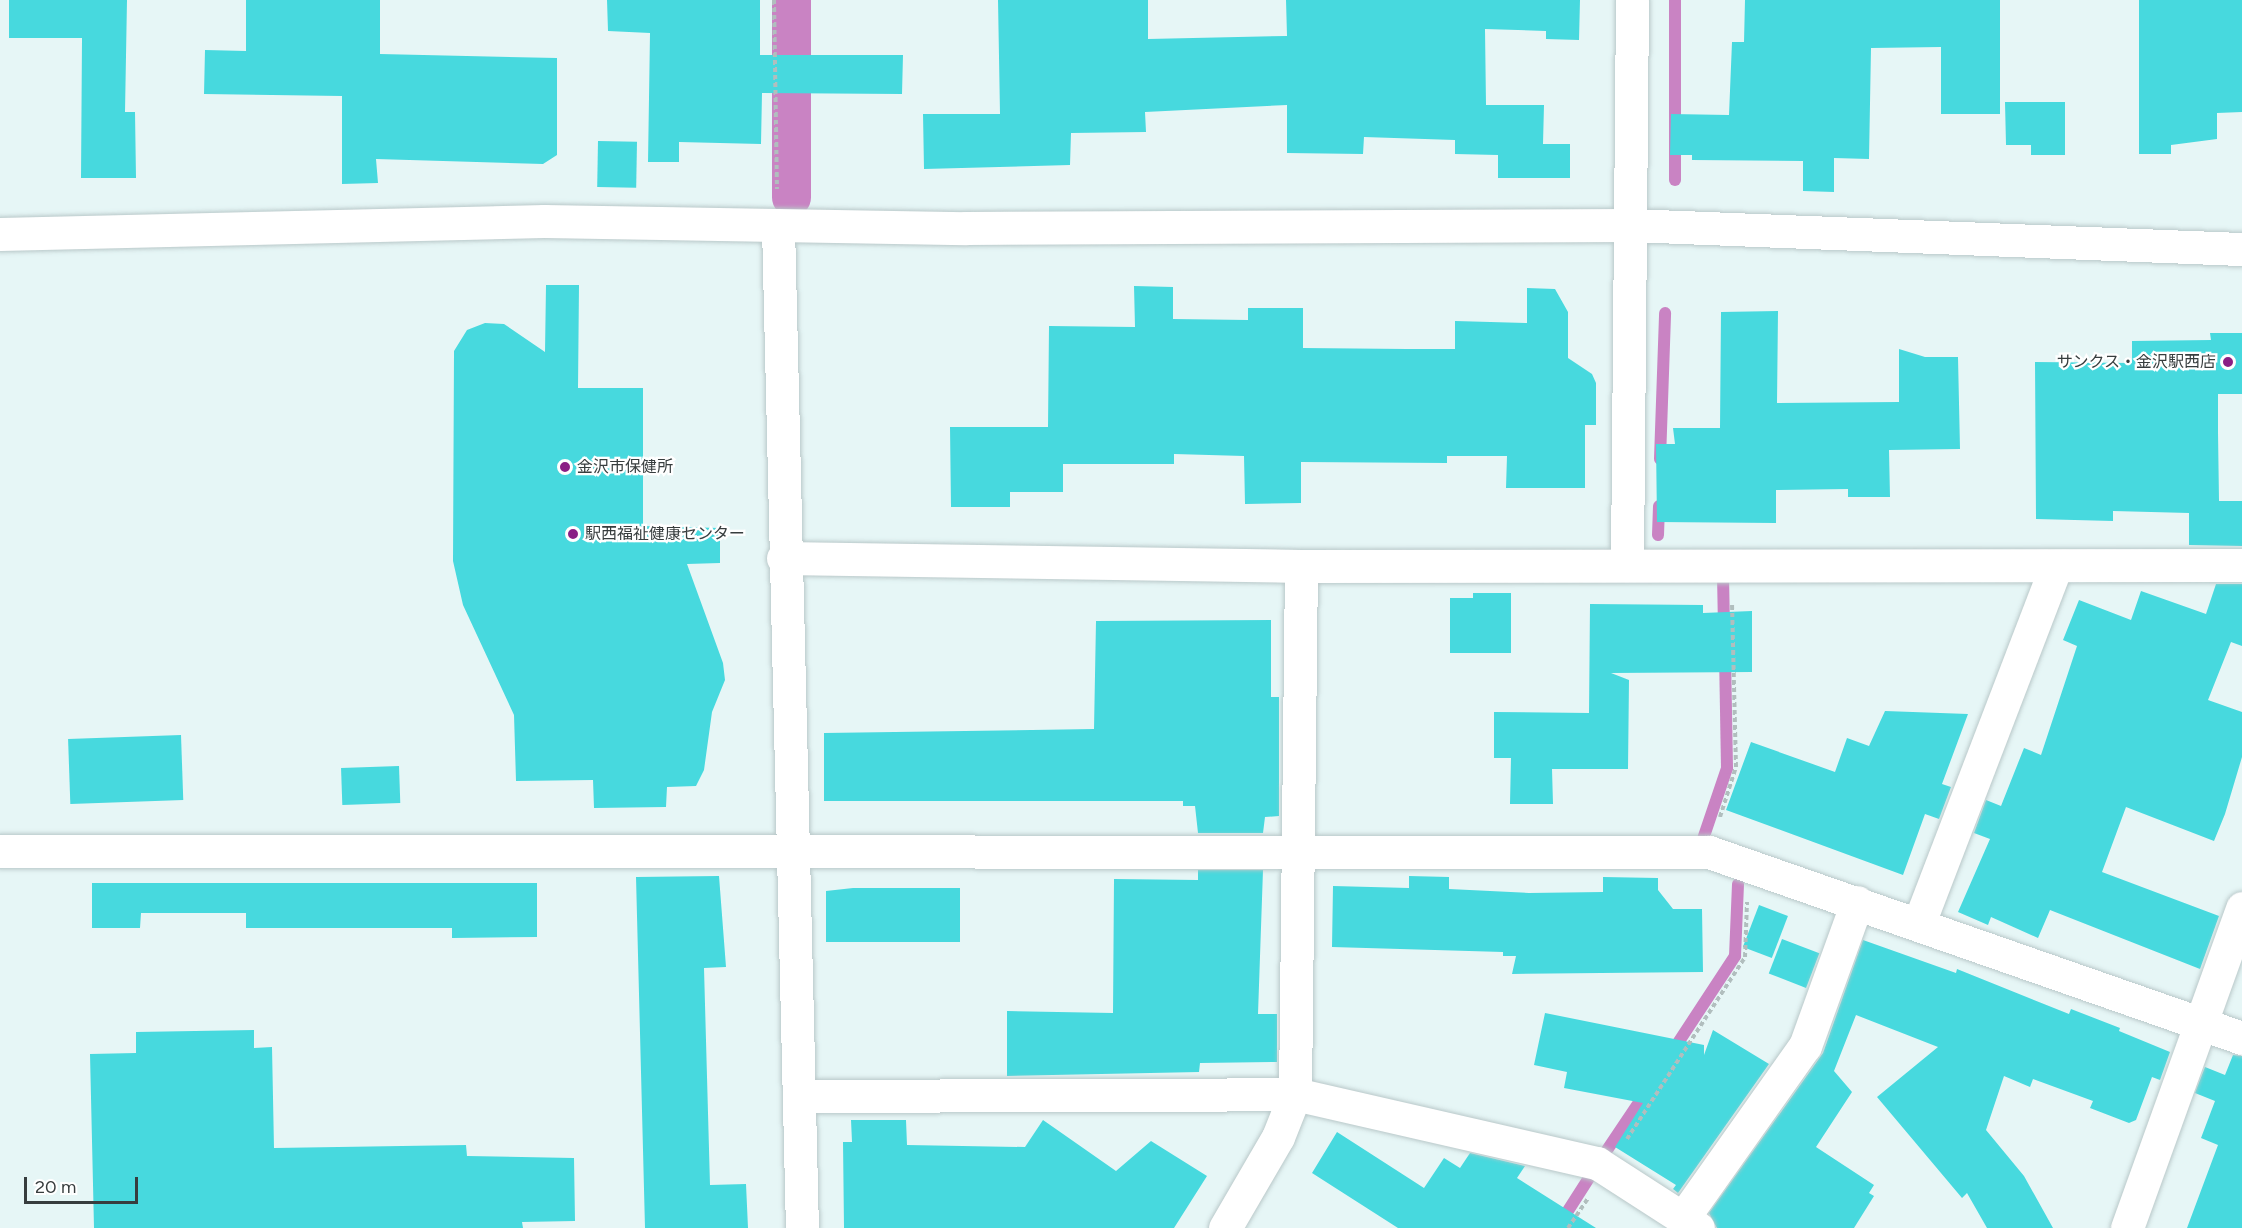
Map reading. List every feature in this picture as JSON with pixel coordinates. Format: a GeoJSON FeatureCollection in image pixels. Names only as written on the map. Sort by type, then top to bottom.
{"type":"FeatureCollection","features":[{"type":"Feature","properties":{"kind":"street"},"geometry":{"type":"LineString","coordinates":[[1627,563],[1632,0]]}},
{"type":"Feature","properties":{"kind":"street"},"geometry":{"type":"LineString","coordinates":[[0,234],[544,221],[778,226],[1630,225],[2242,249]]}},
{"type":"Feature","properties":{"kind":"street"},"geometry":{"type":"LineString","coordinates":[[778,226],[784,388],[783,558],[794,848],[802,1228]]}},
{"type":"Feature","properties":{"kind":"street"},"geometry":{"type":"LineString","coordinates":[[783,558],[1301,566],[1731,563],[2055,568],[2242,565]]}},
{"type":"Feature","properties":{"kind":"street"},"geometry":{"type":"LineString","coordinates":[[1225,1228],[1278,1137],[1295,1094],[1301,566]]}},
{"type":"Feature","properties":{"kind":"street"},"geometry":{"type":"LineString","coordinates":[[1919,923],[2055,568]]}},
{"type":"Feature","properties":{"kind":"street"},"geometry":{"type":"LineString","coordinates":[[0,851],[794,848],[1709,852],[1919,923],[2242,1038]]}},
{"type":"Feature","properties":{"kind":"street"},"geometry":{"type":"LineString","coordinates":[[799,1096],[1295,1094],[1597,1163],[1691,1223],[1805,1046],[1857,902]]}},
{"type":"Feature","properties":{"kind":"street"},"geometry":{"type":"LineString","coordinates":[[2132,1227],[2199,1023],[2242,908]]}},
{"type":"Feature","properties":{"kind":"path"},"geometry":{"type":"LineString","coordinates":[[774,0],[778,226]]}},
{"type":"Feature","properties":{"kind":"path"},"geometry":{"type":"LineString","coordinates":[[1709,852],[1736,767],[1731,563]]}},
{"type":"Feature","properties":{"kind":"path"},"geometry":{"type":"LineString","coordinates":[[1568,1228],[1745,957],[1749,866]]}},
{"type":"Feature","properties":{"kind":"building"},"geometry":{"type":"Polygon","coordinates":[[[9,0],[127,0],[125,112],[135,112],[136,178],[81,178],[82,38],[9,38],[9,0]]]}},
{"type":"Feature","properties":{"kind":"building"},"geometry":{"type":"Polygon","coordinates":[[[246,0],[380,0],[380,54],[557,58],[557,155],[543,164],[376,159],[378,183],[342,184],[342,96],[204,94],[205,50],[246,51],[246,0]]]}},
{"type":"Feature","properties":{"kind":"building"},"geometry":{"type":"Polygon","coordinates":[[[607,0],[760,0],[760,55],[903,55],[902,94],[762,93],[761,144],[679,142],[679,162],[648,162],[650,33],[608,31],[607,0]]]}},
{"type":"Feature","properties":{"kind":"building"},"geometry":{"type":"Polygon","coordinates":[[[998,0],[1148,0],[1148,39],[1287,36],[1286,0],[1580,0],[1579,40],[1546,39],[1546,31],[1485,29],[1486,105],[1544,105],[1543,144],[1570,144],[1570,178],[1498,178],[1498,155],[1455,154],[1455,140],[1364,137],[1363,154],[1287,153],[1287,105],[1145,112],[1146,132],[1071,133],[1070,165],[924,169],[923,114],[1000,114],[998,0]]]}},
{"type":"Feature","properties":{"kind":"building"},"geometry":{"type":"Polygon","coordinates":[[[1745,0],[2000,0],[2000,114],[1941,114],[1941,47],[1871,48],[1869,159],[1834,158],[1834,192],[1803,191],[1803,161],[1692,160],[1692,155],[1670,155],[1671,114],[1729,115],[1732,42],[1744,42],[1745,0]]]}},
{"type":"Feature","properties":{"kind":"building"},"geometry":{"type":"Polygon","coordinates":[[[2139,0],[2242,0],[2242,112],[2217,113],[2217,139],[2171,145],[2171,154],[2139,154],[2139,0]]]}},
{"type":"Feature","properties":{"kind":"building"},"geometry":{"type":"Polygon","coordinates":[[[2005,102],[2065,102],[2065,155],[2031,155],[2031,145],[2006,145],[2005,102]]]}},
{"type":"Feature","properties":{"kind":"building"},"geometry":{"type":"Polygon","coordinates":[[[598,141],[637,142],[636,188],[597,187],[598,141]]]}},
{"type":"Feature","properties":{"kind":"building"},"geometry":{"type":"Polygon","coordinates":[[[546,285],[579,285],[578,388],[643,388],[643,526],[720,528],[720,563],[687,564],[723,663],[725,680],[712,712],[704,770],[696,786],[667,787],[666,807],[594,808],[593,780],[516,781],[514,715],[463,605],[453,561],[454,351],[467,330],[485,323],[504,324],[545,352],[546,285]]]}},
{"type":"Feature","properties":{"kind":"building"},"geometry":{"type":"Polygon","coordinates":[[[1134,286],[1173,287],[1173,319],[1248,320],[1248,308],[1303,308],[1303,348],[1407,349],[1455,349],[1455,321],[1527,323],[1527,288],[1555,289],[1568,312],[1568,358],[1592,374],[1596,383],[1596,425],[1585,425],[1585,488],[1506,488],[1507,456],[1447,456],[1447,463],[1301,462],[1301,503],[1245,504],[1244,456],[1174,454],[1174,464],[1063,464],[1063,492],[1010,492],[1010,507],[951,507],[950,427],[1048,427],[1049,326],[1135,327],[1134,286]]]}},
{"type":"Feature","properties":{"kind":"building"},"geometry":{"type":"Polygon","coordinates":[[[1778,311],[1777,403],[1899,402],[1899,349],[1925,357],[1958,357],[1960,449],[1889,450],[1890,497],[1848,497],[1848,489],[1776,490],[1776,523],[1657,522],[1656,444],[1675,444],[1673,428],[1720,428],[1721,312],[1778,311]]]}},
{"type":"Feature","properties":{"kind":"building"},"geometry":{"type":"Polygon","coordinates":[[[2210,333],[2242,333],[2242,394],[2218,394],[2218,432],[2219,501],[2242,501],[2242,546],[2189,545],[2189,513],[2113,511],[2113,521],[2036,519],[2035,362],[2132,363],[2132,341],[2211,340],[2210,333]]]}},
{"type":"Feature","properties":{"kind":"building"},"geometry":{"type":"Polygon","coordinates":[[[2216,584],[2242,584],[2242,646],[2231,642],[2208,700],[2242,712],[2242,757],[2225,814],[2214,841],[2126,807],[2102,872],[2219,916],[2200,969],[2050,910],[2038,938],[1991,917],[1988,925],[1958,912],[1990,839],[1974,833],[1986,800],[2001,806],[2024,748],[2041,755],[2077,646],[2063,640],[2079,600],[2131,620],[2141,591],[2206,614],[2216,584]]]}},
{"type":"Feature","properties":{"kind":"building"},"geometry":{"type":"Polygon","coordinates":[[[1473,593],[1511,593],[1511,653],[1450,653],[1450,598],[1473,598],[1473,593]]]}},
{"type":"Feature","properties":{"kind":"building"},"geometry":{"type":"Polygon","coordinates":[[[1590,604],[1703,605],[1703,613],[1752,611],[1752,672],[1611,673],[1629,680],[1628,769],[1552,769],[1553,804],[1510,804],[1511,758],[1494,758],[1494,712],[1589,713],[1590,604]]]}},
{"type":"Feature","properties":{"kind":"building"},"geometry":{"type":"Polygon","coordinates":[[[1271,620],[1271,697],[1279,697],[1279,816],[1265,817],[1263,833],[1198,833],[1195,806],[1183,806],[1183,801],[824,801],[824,733],[1094,729],[1096,621],[1271,620]]]}},
{"type":"Feature","properties":{"kind":"building"},"geometry":{"type":"Polygon","coordinates":[[[1885,711],[1968,714],[1942,784],[1951,787],[1939,819],[1925,814],[1903,875],[1726,810],[1751,742],[1835,772],[1847,738],[1869,746],[1885,711]]]}},
{"type":"Feature","properties":{"kind":"building"},"geometry":{"type":"Polygon","coordinates":[[[181,735],[183,800],[70,804],[68,739],[181,735]]]}},
{"type":"Feature","properties":{"kind":"building"},"geometry":{"type":"Polygon","coordinates":[[[399,766],[400,803],[342,805],[341,768],[399,766]]]}},
{"type":"Feature","properties":{"kind":"building"},"geometry":{"type":"Polygon","coordinates":[[[1198,870],[1263,870],[1258,1014],[1277,1014],[1277,1062],[1200,1063],[1199,1072],[1007,1076],[1007,1011],[1113,1013],[1114,879],[1198,880],[1198,870]]]}},
{"type":"Feature","properties":{"kind":"building"},"geometry":{"type":"Polygon","coordinates":[[[719,876],[726,967],[704,968],[710,1185],[746,1184],[748,1228],[645,1228],[636,877],[719,876]]]}},
{"type":"Feature","properties":{"kind":"building"},"geometry":{"type":"Polygon","coordinates":[[[1409,876],[1449,877],[1449,889],[1529,893],[1603,892],[1603,877],[1658,878],[1658,890],[1673,909],[1702,909],[1703,972],[1512,974],[1516,956],[1503,956],[1503,952],[1332,947],[1333,886],[1409,888],[1409,876]]]}},
{"type":"Feature","properties":{"kind":"building"},"geometry":{"type":"Polygon","coordinates":[[[92,883],[537,883],[537,937],[452,938],[452,928],[246,928],[246,913],[141,913],[140,928],[92,928],[92,883]]]}},
{"type":"Feature","properties":{"kind":"building"},"geometry":{"type":"Polygon","coordinates":[[[853,888],[960,888],[960,942],[826,942],[826,891],[853,888]]]}},
{"type":"Feature","properties":{"kind":"building"},"geometry":{"type":"Polygon","coordinates":[[[1759,905],[1788,916],[1772,958],[1743,947],[1759,905]]]}},
{"type":"Feature","properties":{"kind":"building"},"geometry":{"type":"Polygon","coordinates":[[[1782,939],[1819,953],[1806,988],[1769,974],[1782,939]]]}},
{"type":"Feature","properties":{"kind":"building"},"geometry":{"type":"Polygon","coordinates":[[[1863,940],[1956,973],[1957,969],[2069,1014],[2071,1009],[2120,1028],[2119,1031],[2170,1052],[2160,1080],[2152,1077],[2136,1120],[2129,1123],[2090,1108],[2093,1101],[2033,1079],[2030,1087],[2004,1076],[1986,1130],[2024,1176],[2053,1228],[1987,1228],[1967,1193],[1962,1198],[1877,1097],[1938,1047],[1856,1015],[1834,1071],[1852,1092],[1816,1147],[1874,1185],[1869,1193],[1874,1196],[1854,1228],[1717,1228],[1709,1213],[1823,1053],[1863,940]]]}},
{"type":"Feature","properties":{"kind":"building"},"geometry":{"type":"Polygon","coordinates":[[[1545,1013],[1704,1045],[1704,1055],[1713,1030],[1769,1064],[1678,1193],[1673,1189],[1676,1185],[1615,1147],[1643,1103],[1564,1088],[1567,1072],[1534,1065],[1545,1013]]]}},
{"type":"Feature","properties":{"kind":"building"},"geometry":{"type":"Polygon","coordinates":[[[254,1030],[254,1048],[272,1047],[274,1148],[466,1145],[467,1156],[574,1158],[575,1221],[522,1222],[523,1228],[94,1228],[90,1054],[136,1053],[136,1032],[254,1030]]]}},
{"type":"Feature","properties":{"kind":"building"},"geometry":{"type":"Polygon","coordinates":[[[2233,1055],[2242,1056],[2242,1228],[2187,1228],[2218,1145],[2201,1138],[2215,1101],[2195,1093],[2205,1067],[2225,1075],[2233,1055]]]}},
{"type":"Feature","properties":{"kind":"building"},"geometry":{"type":"Polygon","coordinates":[[[851,1120],[906,1120],[907,1145],[1025,1147],[1043,1120],[1116,1171],[1151,1141],[1207,1176],[1174,1228],[844,1228],[843,1142],[852,1142],[851,1120]]]}},
{"type":"Feature","properties":{"kind":"building"},"geometry":{"type":"Polygon","coordinates":[[[1337,1132],[1424,1188],[1444,1158],[1460,1168],[1470,1153],[1525,1166],[1517,1178],[1596,1228],[1398,1228],[1312,1173],[1337,1132]]]}},
{"type":"Feature","properties":{"kind":"waterway"},"geometry":{"type":"LineString","coordinates":[[791,0],[791,197]]}},
{"type":"Feature","properties":{"kind":"waterway"},"geometry":{"type":"LineString","coordinates":[[1675,0],[1675,180]]}},
{"type":"Feature","properties":{"kind":"waterway"},"geometry":{"type":"LineString","coordinates":[[1660,459],[1665,313]]}},
{"type":"Feature","properties":{"kind":"waterway"},"geometry":{"type":"LineString","coordinates":[[1658,535],[1659,506]]}},
{"type":"Feature","properties":{"kind":"waterway"},"geometry":{"type":"LineString","coordinates":[[1723,575],[1724,626]]}},
{"type":"Feature","properties":{"kind":"waterway"},"geometry":{"type":"LineString","coordinates":[[1702,842],[1727,768],[1725,655]]}},
{"type":"Feature","properties":{"kind":"waterway"},"geometry":{"type":"LineString","coordinates":[[1672,1052],[1735,956],[1738,884]]}},
{"type":"Feature","properties":{"kind":"waterway"},"geometry":{"type":"LineString","coordinates":[[1605,1153],[1648,1089]]}},
{"type":"Feature","properties":{"kind":"waterway"},"geometry":{"type":"LineString","coordinates":[[1557,1228],[1589,1178]]}},
{"type":"Feature","properties":{"kind":"place","name":"サンクス・金沢駅西店"},"geometry":{"type":"Point","coordinates":[2228,362]}},
{"type":"Feature","properties":{"kind":"place","name":"金沢市保健所"},"geometry":{"type":"Point","coordinates":[565,467]}},
{"type":"Feature","properties":{"kind":"place","name":"駅西福祉健康センター"},"geometry":{"type":"Point","coordinates":[573,534]}}]}
